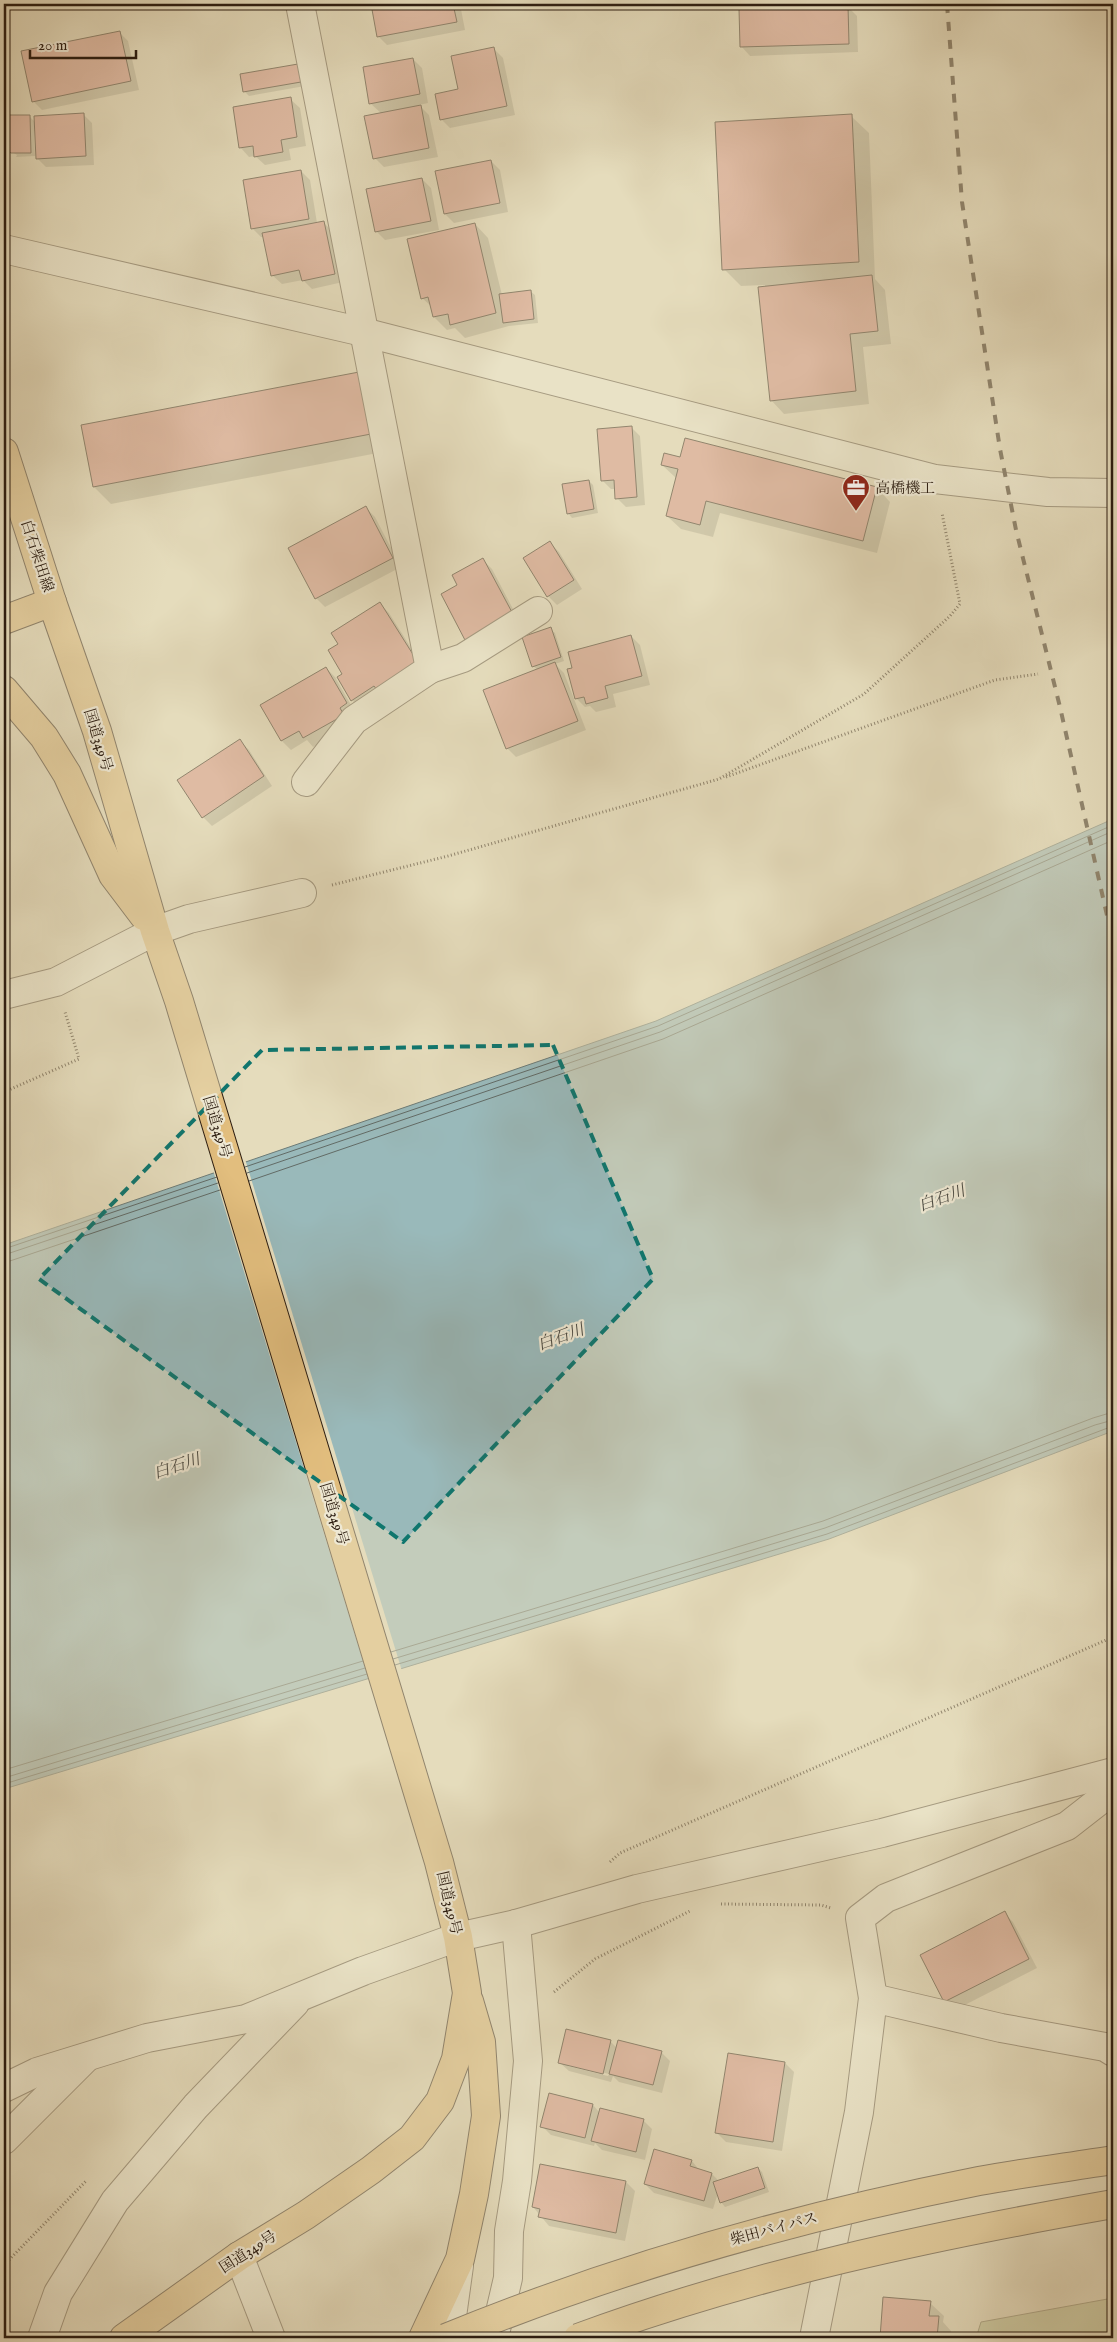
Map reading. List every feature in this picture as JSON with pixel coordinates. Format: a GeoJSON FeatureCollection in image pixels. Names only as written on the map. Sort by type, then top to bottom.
{"type":"FeatureCollection","features":[{"type":"Feature","properties":{"kind":"main road","name":"白石柴田線"},"geometry":{"type":"LineString","coordinates":[[4,452],[52,602]]}},
{"type":"Feature","properties":{"kind":"main road"},"geometry":{"type":"LineString","coordinates":[[4,620],[52,602]]}},
{"type":"Feature","properties":{"kind":"main road","name":"国道349号"},"geometry":{"type":"LineString","coordinates":[[52,602],[97,731],[155,932],[179,1001],[439,1862],[458,1938],[467,1993],[456,2059],[440,2101],[412,2138],[371,2170],[306,2215],[239,2256],[124,2338]]}},
{"type":"Feature","properties":{"kind":"main road"},"geometry":{"type":"LineString","coordinates":[[8,703],[44,737],[68,774],[113,875],[155,932]]}},
{"type":"Feature","properties":{"kind":"main road"},"geometry":{"type":"LineString","coordinates":[[423,2338],[460,2259],[474,2194],[486,2116],[481,2042],[467,1993]]}},
{"type":"Feature","properties":{"kind":"main road","name":"柴田バイパス"},"geometry":{"type":"LineString","coordinates":[[448,2338],[590,2284],[732,2240],[865,2205],[980,2181],[1113,2160]]}},
{"type":"Feature","properties":{"kind":"main road"},"geometry":{"type":"LineString","coordinates":[[578,2338],[755,2280],[888,2247],[997,2224],[1113,2204]]}},
{"type":"Feature","properties":{"kind":"street"},"geometry":{"type":"LineString","coordinates":[[300,4],[430,669]]}},
{"type":"Feature","properties":{"kind":"street"},"geometry":{"type":"LineString","coordinates":[[4,249],[363,332],[935,479],[1048,492],[1113,492]]}},
{"type":"Feature","properties":{"kind":"street"},"geometry":{"type":"LineString","coordinates":[[306,782],[354,720],[430,669],[463,658],[538,611]]}},
{"type":"Feature","properties":{"kind":"street"},"geometry":{"type":"LineString","coordinates":[[4,994],[56,982],[155,932],[190,919],[302,893]]}},
{"type":"Feature","properties":{"kind":"street"},"geometry":{"type":"LineString","coordinates":[[4,2088],[36,2072],[147,2038],[246,2018],[363,1970],[458,1938],[516,1924],[600,1899],[698,1887],[882,1833],[1113,1774]]}},
{"type":"Feature","properties":{"kind":"street"},"geometry":{"type":"LineString","coordinates":[[814,2338],[859,2112],[874,1998],[860,1918],[886,1898],[1066,1826],[1100,1801],[1113,1774]]}},
{"type":"Feature","properties":{"kind":"street"},"geometry":{"type":"LineString","coordinates":[[494,2338],[508,2278],[509,2231],[517,2181],[528,2061],[516,1924]]}},
{"type":"Feature","properties":{"kind":"street"},"geometry":{"type":"LineString","coordinates":[[42,2338],[58,2294],[115,2201],[196,2106],[303,1995]]}},
{"type":"Feature","properties":{"kind":"street"},"geometry":{"type":"LineString","coordinates":[[874,1998],[1001,2028],[1105,2046],[1113,2052]]}},
{"type":"Feature","properties":{"kind":"street"},"geometry":{"type":"LineString","coordinates":[[4,2140],[88,2056]]}},
{"type":"Feature","properties":{"kind":"street"},"geometry":{"type":"LineString","coordinates":[[239,2256],[271,2338]]}},
{"type":"Feature","properties":{"kind":"street"},"geometry":{"type":"LineString","coordinates":[[448,2338],[460,2259]]}},
{"type":"Feature","properties":{"kind":"path"},"geometry":{"type":"LineString","coordinates":[[719,779],[864,694],[950,616],[960,604],[935,479]]}},
{"type":"Feature","properties":{"kind":"path"},"geometry":{"type":"LineString","coordinates":[[302,893],[448,856],[719,779],[995,680],[1038,674]]}},
{"type":"Feature","properties":{"kind":"path"},"geometry":{"type":"LineString","coordinates":[[4,1092],[80,1059],[56,982]]}},
{"type":"Feature","properties":{"kind":"path"},"geometry":{"type":"LineString","coordinates":[[600,1899],[604,1866],[620,1853],[1113,1637]]}},
{"type":"Feature","properties":{"kind":"path"},"geometry":{"type":"LineString","coordinates":[[553,1993],[595,1959],[688,1913],[698,1887],[726,1906],[821,1905],[860,1918]]}},
{"type":"Feature","properties":{"kind":"highlighted area"},"geometry":{"type":"Polygon","coordinates":[[[553,1045],[653,1279],[403,1542],[39,1279],[262,1050],[553,1045]]]}},
{"type":"Feature","properties":{"kind":"green space"},"geometry":{"type":"Polygon","coordinates":[[[1113,2298],[1113,2338],[976,2338],[981,2322],[1113,2298]]]}},
{"type":"Feature","properties":{"kind":"water","name":"白石川"},"geometry":{"type":"Polygon","coordinates":[[[1113,819],[1113,1431],[829,1539],[4,1789],[4,1245],[656,1021],[1113,819]]]}},
{"type":"Feature","properties":{"kind":"pier"},"geometry":{"type":"Polygon","coordinates":[[[245,1159],[402,1671],[369,1681],[213,1170],[245,1159]]]}},
{"type":"Feature","properties":{"kind":"building"},"geometry":{"type":"Polygon","coordinates":[[[371,4],[453,4],[457,22],[377,37],[371,4]]]}},
{"type":"Feature","properties":{"kind":"building"},"geometry":{"type":"Polygon","coordinates":[[[848,6],[849,44],[740,47],[739,9],[848,6]]]}},
{"type":"Feature","properties":{"kind":"building"},"geometry":{"type":"Polygon","coordinates":[[[120,31],[131,81],[32,102],[21,51],[120,31]]]}},
{"type":"Feature","properties":{"kind":"building"},"geometry":{"type":"Polygon","coordinates":[[[494,47],[507,106],[440,120],[435,94],[458,89],[451,56],[494,47]]]}},
{"type":"Feature","properties":{"kind":"building"},"geometry":{"type":"Polygon","coordinates":[[[413,58],[420,94],[369,104],[363,67],[413,58]]]}},
{"type":"Feature","properties":{"kind":"building"},"geometry":{"type":"Polygon","coordinates":[[[298,64],[301,82],[243,92],[240,74],[298,64]]]}},
{"type":"Feature","properties":{"kind":"building"},"geometry":{"type":"Polygon","coordinates":[[[291,97],[297,137],[281,140],[283,152],[254,157],[253,146],[239,148],[233,107],[291,97]]]}},
{"type":"Feature","properties":{"kind":"building"},"geometry":{"type":"Polygon","coordinates":[[[421,105],[429,148],[373,159],[364,116],[421,105]]]}},
{"type":"Feature","properties":{"kind":"building"},"geometry":{"type":"Polygon","coordinates":[[[84,113],[86,156],[36,159],[34,116],[84,113]]]}},
{"type":"Feature","properties":{"kind":"building"},"geometry":{"type":"Polygon","coordinates":[[[852,114],[859,262],[722,270],[715,122],[852,114]]]}},
{"type":"Feature","properties":{"kind":"building"},"geometry":{"type":"Polygon","coordinates":[[[4,115],[30,115],[31,153],[11,153],[4,149],[4,115]]]}},
{"type":"Feature","properties":{"kind":"building"},"geometry":{"type":"Polygon","coordinates":[[[491,160],[500,203],[444,214],[435,171],[491,160]]]}},
{"type":"Feature","properties":{"kind":"building"},"geometry":{"type":"Polygon","coordinates":[[[301,170],[309,219],[251,229],[243,180],[301,170]]]}},
{"type":"Feature","properties":{"kind":"building"},"geometry":{"type":"Polygon","coordinates":[[[422,178],[431,221],[375,232],[366,189],[422,178]]]}},
{"type":"Feature","properties":{"kind":"building"},"geometry":{"type":"Polygon","coordinates":[[[324,221],[335,274],[302,281],[299,270],[271,276],[262,233],[324,221]]]}},
{"type":"Feature","properties":{"kind":"building"},"geometry":{"type":"Polygon","coordinates":[[[475,223],[496,313],[450,325],[448,314],[433,317],[428,297],[421,299],[407,239],[475,223]]]}},
{"type":"Feature","properties":{"kind":"building"},"geometry":{"type":"Polygon","coordinates":[[[872,275],[878,331],[850,334],[856,391],[770,401],[758,287],[872,275]]]}},
{"type":"Feature","properties":{"kind":"building"},"geometry":{"type":"Polygon","coordinates":[[[531,290],[534,319],[503,323],[499,294],[531,290]]]}},
{"type":"Feature","properties":{"kind":"building"},"geometry":{"type":"Polygon","coordinates":[[[359,372],[371,434],[93,487],[81,425],[359,372]]]}},
{"type":"Feature","properties":{"kind":"building"},"geometry":{"type":"Polygon","coordinates":[[[632,426],[637,497],[615,499],[614,480],[601,481],[597,429],[632,426]]]}},
{"type":"Feature","properties":{"kind":"building"},"geometry":{"type":"Polygon","coordinates":[[[685,438],[877,487],[863,541],[706,501],[700,525],[666,516],[678,469],[661,465],[664,453],[680,457],[685,438]]]}},
{"type":"Feature","properties":{"kind":"building"},"geometry":{"type":"Polygon","coordinates":[[[589,480],[594,509],[567,514],[562,484],[589,480]]]}},
{"type":"Feature","properties":{"kind":"building"},"geometry":{"type":"Polygon","coordinates":[[[366,506],[393,558],[315,599],[288,548],[366,506]]]}},
{"type":"Feature","properties":{"kind":"building"},"geometry":{"type":"Polygon","coordinates":[[[550,541],[574,580],[547,597],[523,558],[550,541]]]}},
{"type":"Feature","properties":{"kind":"building"},"geometry":{"type":"Polygon","coordinates":[[[483,558],[514,616],[466,642],[441,594],[457,585],[452,575],[483,558]]]}},
{"type":"Feature","properties":{"kind":"building"},"geometry":{"type":"Polygon","coordinates":[[[380,602],[419,664],[377,690],[374,686],[351,701],[337,677],[342,674],[328,650],[338,644],[331,633],[380,602]]]}},
{"type":"Feature","properties":{"kind":"building"},"geometry":{"type":"Polygon","coordinates":[[[551,627],[561,657],[532,667],[522,637],[551,627]]]}},
{"type":"Feature","properties":{"kind":"building"},"geometry":{"type":"Polygon","coordinates":[[[631,635],[642,676],[605,686],[608,698],[586,704],[584,697],[575,699],[567,669],[572,668],[568,652],[631,635]]]}},
{"type":"Feature","properties":{"kind":"building"},"geometry":{"type":"Polygon","coordinates":[[[555,662],[578,721],[506,749],[483,690],[555,662]]]}},
{"type":"Feature","properties":{"kind":"building"},"geometry":{"type":"Polygon","coordinates":[[[326,667],[347,703],[340,708],[344,715],[303,738],[299,731],[281,741],[260,705],[326,667]]]}},
{"type":"Feature","properties":{"kind":"building"},"geometry":{"type":"Polygon","coordinates":[[[240,739],[264,776],[202,818],[177,780],[240,739]]]}},
{"type":"Feature","properties":{"kind":"building"},"geometry":{"type":"Polygon","coordinates":[[[1005,1911],[1029,1959],[944,2002],[920,1955],[1005,1911]]]}},
{"type":"Feature","properties":{"kind":"building"},"geometry":{"type":"Polygon","coordinates":[[[566,2029],[611,2040],[603,2074],[558,2063],[566,2029]]]}},
{"type":"Feature","properties":{"kind":"building"},"geometry":{"type":"Polygon","coordinates":[[[618,2040],[662,2051],[653,2085],[609,2074],[618,2040]]]}},
{"type":"Feature","properties":{"kind":"building"},"geometry":{"type":"Polygon","coordinates":[[[728,2053],[785,2062],[773,2142],[715,2133],[728,2053]]]}},
{"type":"Feature","properties":{"kind":"building"},"geometry":{"type":"Polygon","coordinates":[[[549,2093],[593,2104],[585,2138],[540,2127],[549,2093]]]}},
{"type":"Feature","properties":{"kind":"building"},"geometry":{"type":"Polygon","coordinates":[[[600,2108],[644,2119],[636,2152],[591,2141],[600,2108]]]}},
{"type":"Feature","properties":{"kind":"building"},"geometry":{"type":"Polygon","coordinates":[[[654,2149],[692,2160],[690,2166],[712,2173],[704,2201],[644,2184],[654,2149]]]}},
{"type":"Feature","properties":{"kind":"building"},"geometry":{"type":"Polygon","coordinates":[[[540,2164],[626,2181],[616,2233],[538,2217],[540,2209],[532,2207],[540,2164]]]}},
{"type":"Feature","properties":{"kind":"building"},"geometry":{"type":"Polygon","coordinates":[[[758,2167],[765,2188],[720,2203],[713,2182],[758,2167]]]}},
{"type":"Feature","properties":{"kind":"building"},"geometry":{"type":"Polygon","coordinates":[[[883,2297],[931,2301],[929,2316],[939,2316],[937,2338],[880,2338],[883,2297]]]}},
{"type":"Feature","properties":{"kind":"railway"},"geometry":{"type":"LineString","coordinates":[[947,4],[962,202],[1000,449],[1016,530],[1060,707],[1113,942]]}},
{"type":"Feature","properties":{"kind":"place","name":"高橋機工"},"geometry":{"type":"Point","coordinates":[856,512]}}]}
